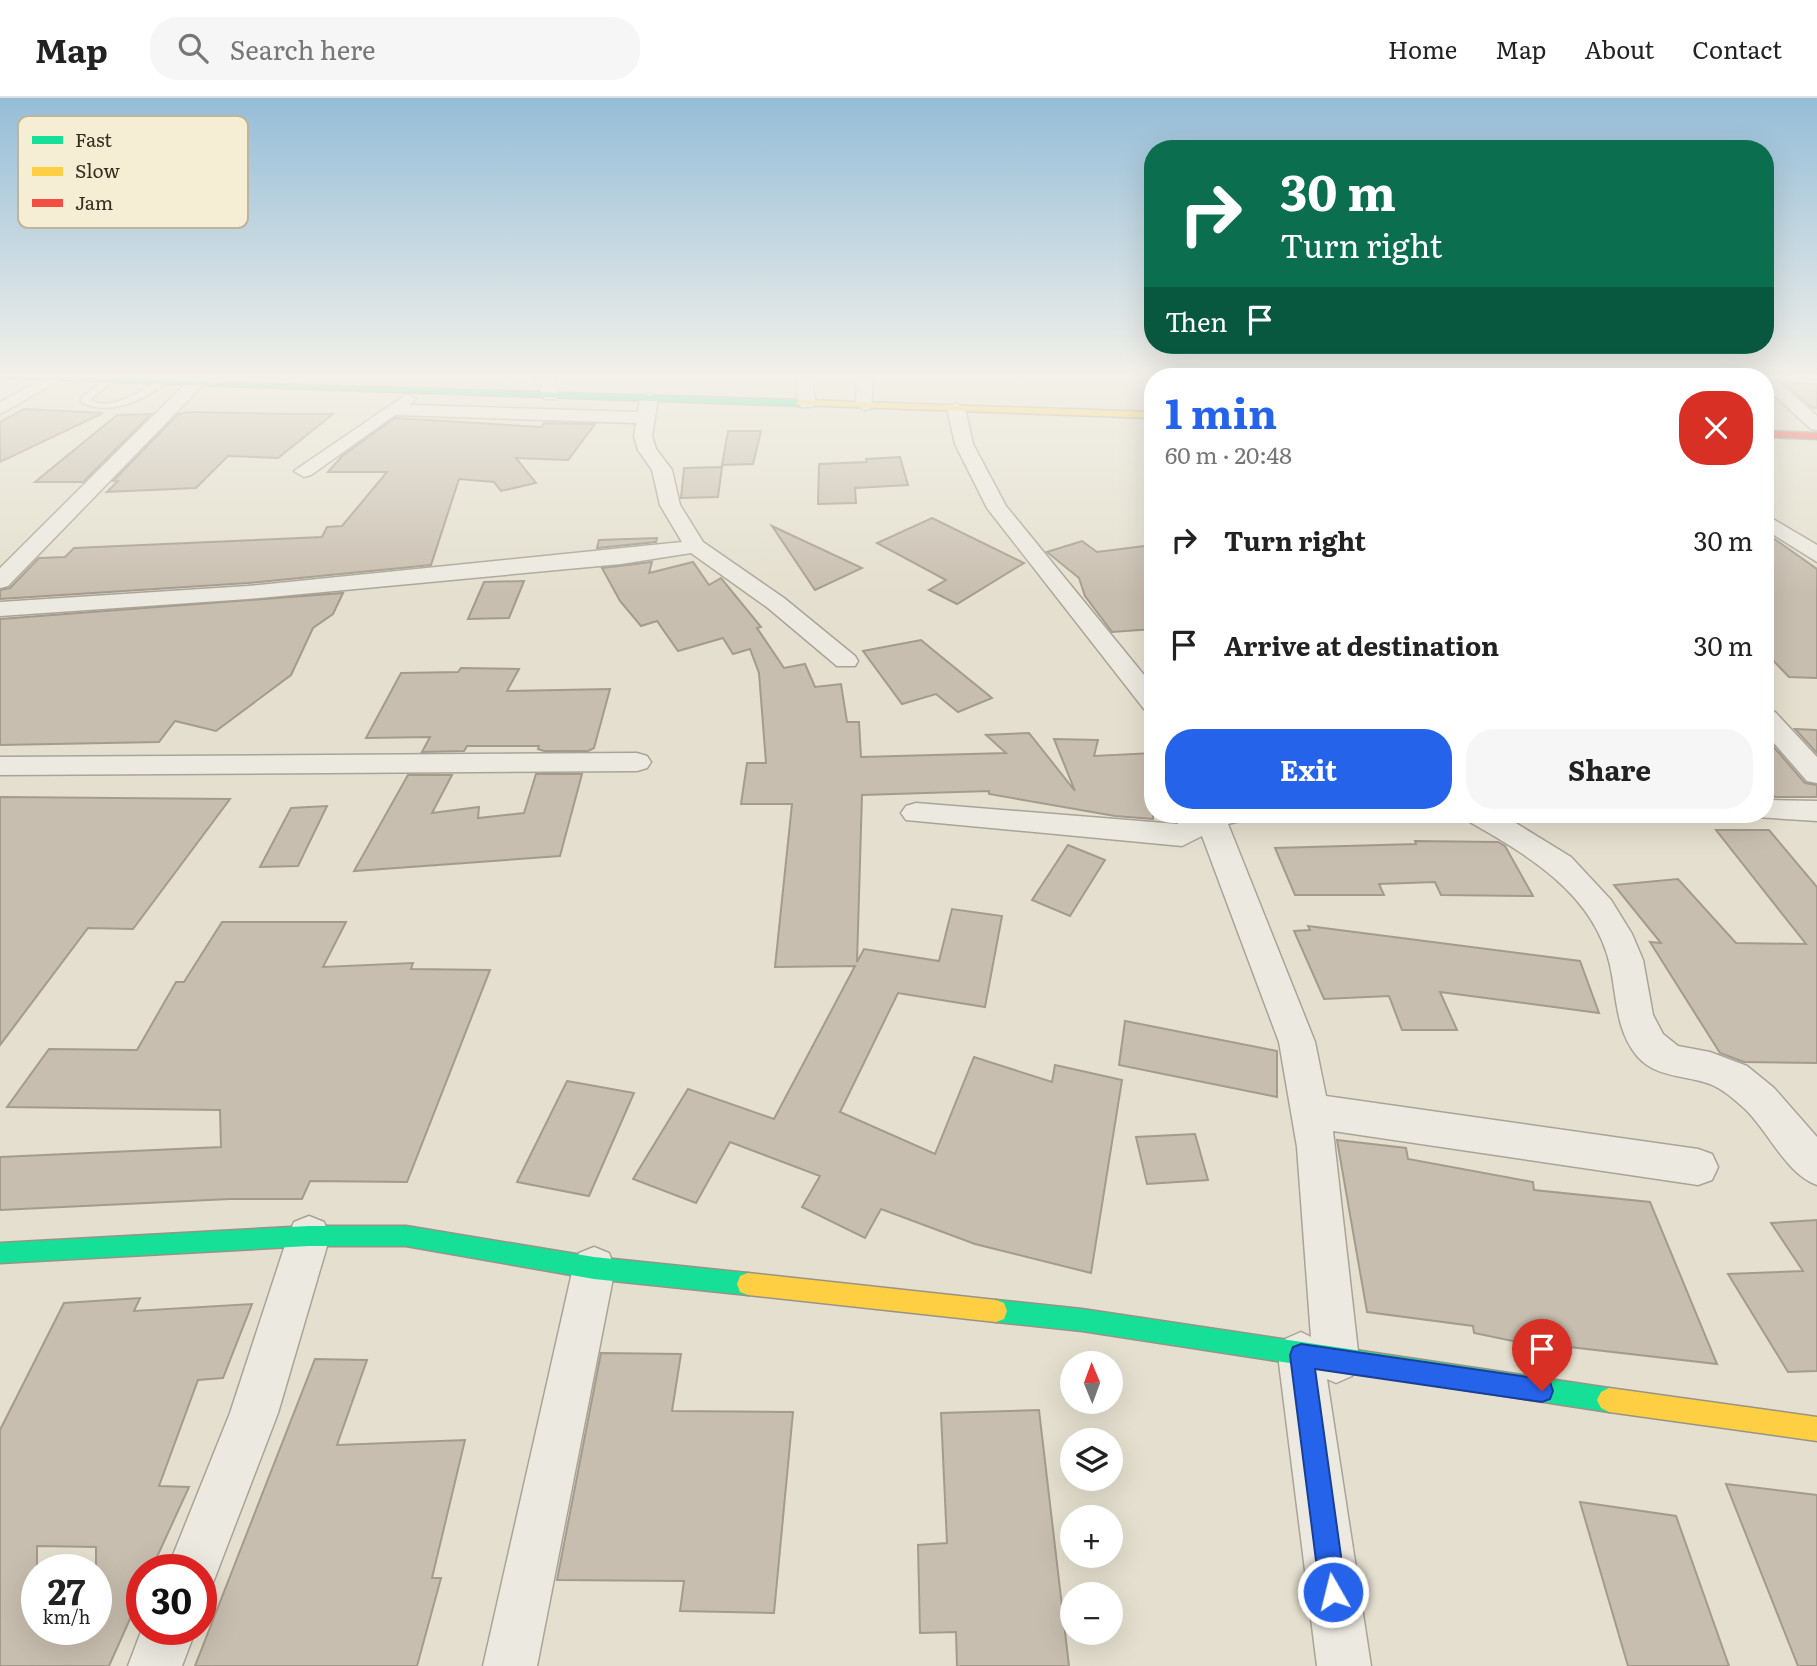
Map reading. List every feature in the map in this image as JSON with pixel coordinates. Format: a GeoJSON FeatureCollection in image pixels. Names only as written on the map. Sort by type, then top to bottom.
{"type":"FeatureCollection","features":[{"type":"Feature","properties":{"kind":"street"},"geometry":{"type":"LineString","coordinates":[[0,581],[131,449]]}},
{"type":"Feature","properties":{"kind":"street"},"geometry":{"type":"LineString","coordinates":[[304,471],[335,449]]}},
{"type":"Feature","properties":{"kind":"street"},"geometry":{"type":"LineString","coordinates":[[647,449],[662,470],[670,505],[695,546],[776,603],[846,661]]}},
{"type":"Feature","properties":{"kind":"street"},"geometry":{"type":"LineString","coordinates":[[967,449],[997,508],[1142,675]]}},
{"type":"Feature","properties":{"kind":"street"},"geometry":{"type":"LineString","coordinates":[[1774,526],[1817,555]]}},
{"type":"Feature","properties":{"kind":"street"},"geometry":{"type":"LineString","coordinates":[[0,609],[246,594],[500,566],[631,558],[695,546]]}},
{"type":"Feature","properties":{"kind":"street"},"geometry":{"type":"LineString","coordinates":[[1774,727],[1817,774]]}},
{"type":"Feature","properties":{"kind":"street"},"geometry":{"type":"LineString","coordinates":[[0,766],[637,762]]}},
{"type":"Feature","properties":{"kind":"street"},"geometry":{"type":"LineString","coordinates":[[1774,810],[1817,811]]}},
{"type":"Feature","properties":{"kind":"street"},"geometry":{"type":"LineString","coordinates":[[916,813],[1182,835],[1202,823]]}},
{"type":"Feature","properties":{"kind":"street"},"geometry":{"type":"LineString","coordinates":[[1220,823],[1297,1042],[1317,1147],[1318,1357],[1344,1666]]}},
{"type":"Feature","properties":{"kind":"street"},"geometry":{"type":"LineString","coordinates":[[1520,823],[1595,903],[1618,940],[1627,962],[1634,1020],[1651,1046],[1673,1062],[1720,1071],[1762,1101],[1817,1167]]}},
{"type":"Feature","properties":{"kind":"street"},"geometry":{"type":"LineString","coordinates":[[1310,1111],[1698,1167]]}},
{"type":"Feature","properties":{"kind":"street"},"geometry":{"type":"LineString","coordinates":[[0,1253],[309,1236],[407,1236],[594,1268],[1082,1320],[1817,1429]]}},
{"type":"Feature","properties":{"kind":"street"},"geometry":{"type":"LineString","coordinates":[[198,1554],[254,1413],[309,1236]]}},
{"type":"Feature","properties":{"kind":"street"},"geometry":{"type":"LineString","coordinates":[[510,1666],[594,1268]]}},
{"type":"Feature","properties":{"kind":"street"},"geometry":{"type":"LineString","coordinates":[[155,1666],[163,1645]]}},
{"type":"Feature","properties":{"kind":"building"},"geometry":{"type":"Polygon","coordinates":[[[0,449],[27,449],[0,462],[0,449]]]}},
{"type":"Feature","properties":{"kind":"building"},"geometry":{"type":"Polygon","coordinates":[[[75,449],[116,449],[83,482],[35,482],[75,449]]]}},
{"type":"Feature","properties":{"kind":"building"},"geometry":{"type":"Polygon","coordinates":[[[144,449],[289,449],[278,458],[228,456],[196,488],[107,492],[118,481],[113,481],[144,449]]]}},
{"type":"Feature","properties":{"kind":"building"},"geometry":{"type":"Polygon","coordinates":[[[352,449],[576,449],[568,460],[516,458],[536,483],[501,491],[494,482],[459,479],[431,565],[248,583],[0,599],[0,590],[10,588],[39,558],[65,557],[74,548],[322,537],[327,527],[342,526],[387,472],[328,472],[352,449]]]}},
{"type":"Feature","properties":{"kind":"building"},"geometry":{"type":"Polygon","coordinates":[[[725,449],[757,449],[753,464],[722,465],[725,449]]]}},
{"type":"Feature","properties":{"kind":"building"},"geometry":{"type":"Polygon","coordinates":[[[900,457],[908,485],[855,488],[856,503],[818,504],[819,464],[867,462],[866,459],[900,457]]]}},
{"type":"Feature","properties":{"kind":"building"},"geometry":{"type":"Polygon","coordinates":[[[722,467],[718,497],[681,498],[684,468],[722,467]]]}},
{"type":"Feature","properties":{"kind":"building"},"geometry":{"type":"Polygon","coordinates":[[[932,518],[1024,563],[957,604],[929,590],[946,580],[877,543],[932,518]]]}},
{"type":"Feature","properties":{"kind":"building"},"geometry":{"type":"Polygon","coordinates":[[[772,526],[862,568],[815,590],[772,526]]]}},
{"type":"Feature","properties":{"kind":"building"},"geometry":{"type":"Polygon","coordinates":[[[657,538],[656,542],[597,548],[599,540],[657,538]]]}},
{"type":"Feature","properties":{"kind":"building"},"geometry":{"type":"Polygon","coordinates":[[[1774,539],[1817,569],[1817,678],[1789,677],[1774,661],[1774,539]]]}},
{"type":"Feature","properties":{"kind":"building"},"geometry":{"type":"Polygon","coordinates":[[[1082,541],[1097,552],[1144,546],[1144,630],[1112,632],[1085,596],[1079,578],[1047,552],[1082,541]]]}},
{"type":"Feature","properties":{"kind":"building"},"geometry":{"type":"Polygon","coordinates":[[[652,562],[649,573],[693,562],[709,585],[721,578],[761,627],[757,628],[784,668],[805,664],[815,687],[841,684],[847,722],[859,722],[861,757],[1006,753],[986,735],[1029,733],[1075,791],[1054,739],[1098,740],[1094,756],[1144,753],[1144,818],[1115,816],[989,794],[989,791],[862,795],[857,962],[864,949],[939,961],[952,909],[1002,916],[985,1007],[898,993],[840,1112],[935,1154],[974,1057],[1052,1082],[1055,1065],[1122,1080],[1091,1273],[975,1244],[881,1209],[865,1238],[802,1207],[820,1176],[730,1142],[696,1203],[633,1179],[688,1089],[774,1119],[855,966],[775,967],[792,804],[741,804],[747,763],[766,763],[759,673],[750,649],[733,654],[723,638],[678,651],[657,621],[641,626],[620,601],[602,568],[652,562]]]}},
{"type":"Feature","properties":{"kind":"building"},"geometry":{"type":"Polygon","coordinates":[[[524,581],[509,618],[468,619],[484,582],[524,581]]]}},
{"type":"Feature","properties":{"kind":"building"},"geometry":{"type":"Polygon","coordinates":[[[343,593],[333,614],[313,628],[291,675],[216,731],[175,721],[159,742],[0,745],[0,619],[343,593]]]}},
{"type":"Feature","properties":{"kind":"building"},"geometry":{"type":"Polygon","coordinates":[[[921,640],[992,698],[958,712],[936,694],[902,704],[863,651],[921,640]]]}},
{"type":"Feature","properties":{"kind":"building"},"geometry":{"type":"Polygon","coordinates":[[[461,668],[519,669],[507,691],[610,689],[594,748],[588,751],[544,751],[538,749],[539,746],[467,746],[464,751],[422,752],[430,737],[366,738],[401,673],[458,672],[461,668]]]}},
{"type":"Feature","properties":{"kind":"building"},"geometry":{"type":"Polygon","coordinates":[[[1795,729],[1817,730],[1817,753],[1795,729]]]}},
{"type":"Feature","properties":{"kind":"building"},"geometry":{"type":"Polygon","coordinates":[[[1774,747],[1805,783],[1817,785],[1817,797],[1775,797],[1774,747]]]}},
{"type":"Feature","properties":{"kind":"building"},"geometry":{"type":"Polygon","coordinates":[[[536,774],[582,774],[560,856],[354,871],[408,775],[452,775],[432,813],[479,807],[478,818],[524,813],[536,774]]]}},
{"type":"Feature","properties":{"kind":"building"},"geometry":{"type":"Polygon","coordinates":[[[0,797],[230,799],[133,929],[88,928],[0,1045],[0,797]]]}},
{"type":"Feature","properties":{"kind":"building"},"geometry":{"type":"Polygon","coordinates":[[[327,806],[298,866],[260,867],[291,808],[327,806]]]}},
{"type":"Feature","properties":{"kind":"building"},"geometry":{"type":"Polygon","coordinates":[[[1716,830],[1769,830],[1817,887],[1817,1063],[1744,1062],[1720,1053],[1650,942],[1661,943],[1614,885],[1678,879],[1736,943],[1806,944],[1716,830]]]}},
{"type":"Feature","properties":{"kind":"building"},"geometry":{"type":"Polygon","coordinates":[[[1415,841],[1498,842],[1505,846],[1533,896],[1441,895],[1435,882],[1379,884],[1384,895],[1295,895],[1275,848],[1416,844],[1415,841]]]}},
{"type":"Feature","properties":{"kind":"building"},"geometry":{"type":"Polygon","coordinates":[[[1068,845],[1105,860],[1070,916],[1032,900],[1068,845]]]}},
{"type":"Feature","properties":{"kind":"building"},"geometry":{"type":"Polygon","coordinates":[[[222,922],[346,922],[323,967],[413,963],[411,969],[490,970],[407,1182],[310,1181],[302,1199],[230,1199],[0,1210],[0,1157],[221,1147],[220,1110],[7,1107],[49,1049],[137,1050],[176,982],[184,982],[222,922]]]}},
{"type":"Feature","properties":{"kind":"building"},"geometry":{"type":"Polygon","coordinates":[[[1308,926],[1580,961],[1599,1013],[1440,992],[1457,1030],[1402,1030],[1389,996],[1324,999],[1294,931],[1310,930],[1308,926]]]}},
{"type":"Feature","properties":{"kind":"building"},"geometry":{"type":"Polygon","coordinates":[[[1125,1021],[1277,1051],[1277,1097],[1119,1065],[1125,1021]]]}},
{"type":"Feature","properties":{"kind":"building"},"geometry":{"type":"Polygon","coordinates":[[[567,1081],[634,1093],[589,1196],[517,1182],[567,1081]]]}},
{"type":"Feature","properties":{"kind":"building"},"geometry":{"type":"Polygon","coordinates":[[[1195,1134],[1208,1180],[1147,1184],[1136,1137],[1195,1134]]]}},
{"type":"Feature","properties":{"kind":"building"},"geometry":{"type":"Polygon","coordinates":[[[1337,1140],[1406,1148],[1408,1159],[1533,1182],[1534,1190],[1650,1202],[1717,1364],[1569,1347],[1571,1353],[1474,1333],[1473,1326],[1367,1312],[1337,1140]]]}},
{"type":"Feature","properties":{"kind":"building"},"geometry":{"type":"Polygon","coordinates":[[[1817,1220],[1817,1371],[1788,1372],[1728,1274],[1803,1271],[1771,1223],[1817,1220]]]}},
{"type":"Feature","properties":{"kind":"building"},"geometry":{"type":"Polygon","coordinates":[[[140,1298],[134,1311],[252,1304],[223,1378],[198,1380],[159,1486],[189,1487],[158,1554],[126,1554],[126,1628],[109,1666],[0,1666],[0,1430],[64,1303],[140,1298]]]}},
{"type":"Feature","properties":{"kind":"building"},"geometry":{"type":"Polygon","coordinates":[[[601,1353],[681,1354],[672,1411],[793,1412],[774,1613],[680,1611],[684,1581],[557,1580],[601,1353]]]}},
{"type":"Feature","properties":{"kind":"building"},"geometry":{"type":"Polygon","coordinates":[[[315,1359],[367,1360],[337,1445],[465,1440],[432,1578],[441,1578],[417,1666],[195,1666],[203,1645],[217,1645],[217,1610],[315,1359]]]}},
{"type":"Feature","properties":{"kind":"building"},"geometry":{"type":"Polygon","coordinates":[[[1039,1410],[1060,1589],[1060,1645],[1067,1645],[1069,1666],[957,1666],[956,1632],[920,1633],[918,1545],[947,1543],[941,1413],[1039,1410]]]}},
{"type":"Feature","properties":{"kind":"building"},"geometry":{"type":"Polygon","coordinates":[[[1726,1484],[1817,1495],[1817,1666],[1798,1666],[1726,1484]]]}},
{"type":"Feature","properties":{"kind":"building"},"geometry":{"type":"Polygon","coordinates":[[[1580,1502],[1676,1516],[1729,1666],[1628,1666],[1580,1502]]]}},
{"type":"Feature","properties":{"kind":"traffic: fast"},"geometry":{"type":"LineString","coordinates":[[0,1253],[309,1236],[406,1236],[594,1268],[748,1284]]}},
{"type":"Feature","properties":{"kind":"traffic: fast"},"geometry":{"type":"LineString","coordinates":[[996,1311],[1082,1320],[1609,1400]]}},
{"type":"Feature","properties":{"kind":"traffic: slow"},"geometry":{"type":"LineString","coordinates":[[748,1284],[996,1311]]}},
{"type":"Feature","properties":{"kind":"traffic: slow"},"geometry":{"type":"LineString","coordinates":[[1609,1400],[1817,1429]]}},
{"type":"Feature","properties":{"kind":"route"},"geometry":{"type":"LineString","coordinates":[[1333,1592],[1301,1355],[1542,1391]]}}]}
